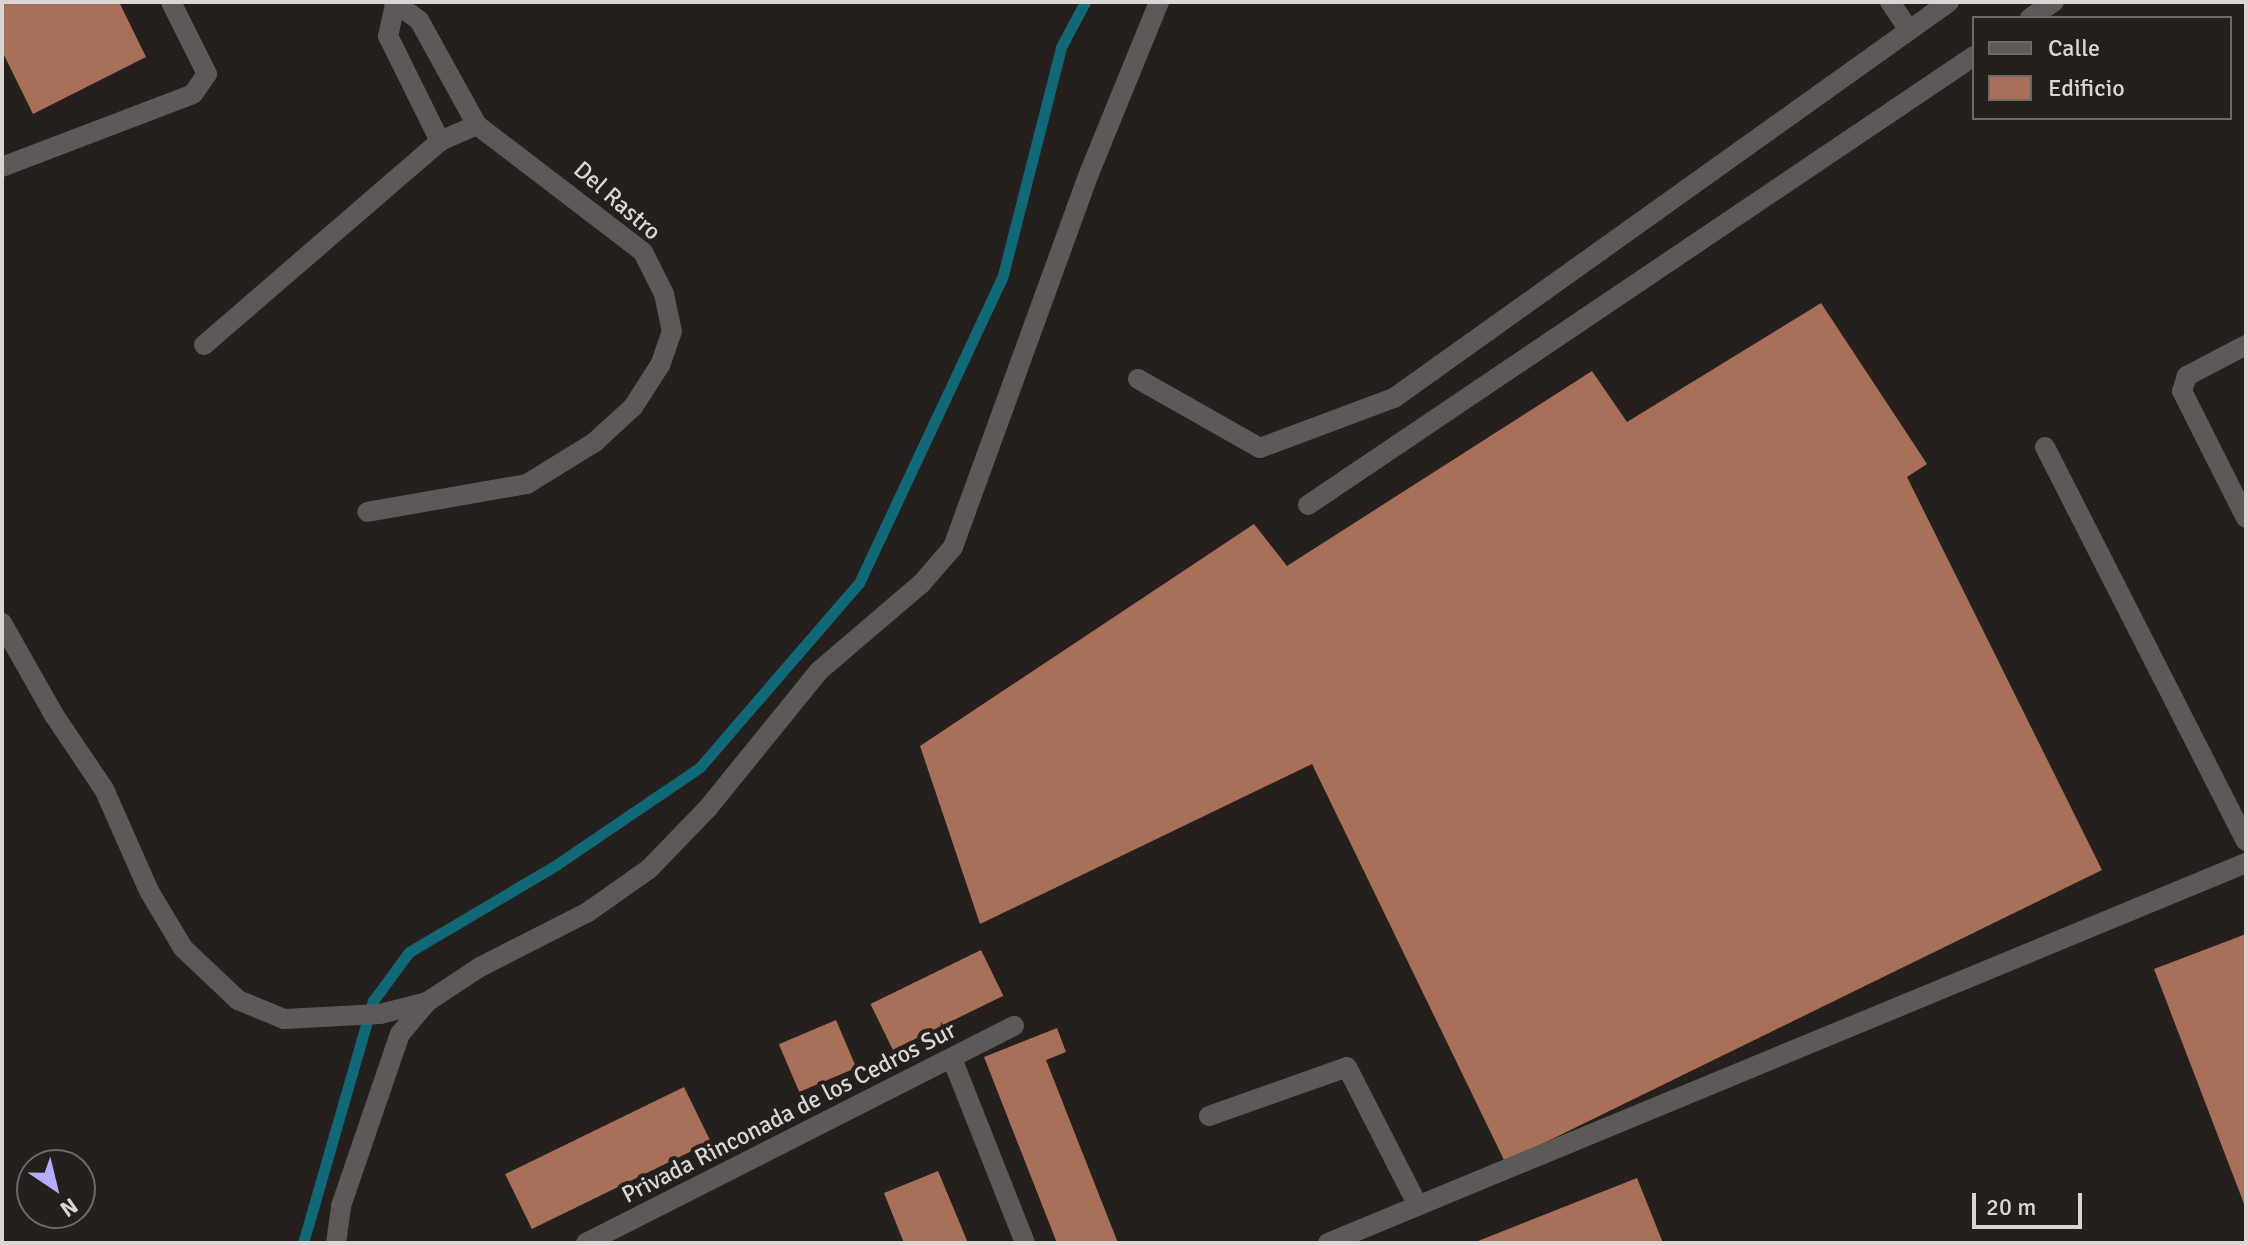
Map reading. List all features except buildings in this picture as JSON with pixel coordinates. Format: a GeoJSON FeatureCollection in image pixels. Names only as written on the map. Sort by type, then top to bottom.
{"type":"FeatureCollection","features":[{"type":"Feature","properties":{"kind":"street"},"geometry":{"type":"LineString","coordinates":[[2,167],[193,94],[207,74],[171,2]]}},
{"type":"Feature","properties":{"kind":"street"},"geometry":{"type":"LineString","coordinates":[[336,1243],[341,1206],[400,1034],[427,1002],[480,967],[588,912],[649,869],[708,808],[819,671],[921,584],[953,547],[1019,377],[1088,176],[1159,2]]}},
{"type":"Feature","properties":{"kind":"street"},"geometry":{"type":"LineString","coordinates":[[1890,2],[1909,30]]}},
{"type":"Feature","properties":{"kind":"street"},"geometry":{"type":"LineString","coordinates":[[1138,379],[1260,448],[1394,398],[1949,2]]}},
{"type":"Feature","properties":{"kind":"street"},"geometry":{"type":"LineString","coordinates":[[2033,16],[2054,2]]}},
{"type":"Feature","properties":{"kind":"street"},"geometry":{"type":"LineString","coordinates":[[204,345],[447,138],[477,125],[419,20],[394,3],[388,36],[447,138]]}},
{"type":"Feature","properties":{"kind":"street"},"geometry":{"type":"LineString","coordinates":[[1308,505],[1972,57]]}},
{"type":"Feature","properties":{"kind":"street","name":"Del Rastro"},"geometry":{"type":"LineString","coordinates":[[367,512],[527,484],[595,442],[633,407],[660,365],[672,331],[664,294],[643,252],[477,125]]}},
{"type":"Feature","properties":{"kind":"street"},"geometry":{"type":"LineString","coordinates":[[2246,345],[2187,376],[2182,391],[2246,518]]}},
{"type":"Feature","properties":{"kind":"street"},"geometry":{"type":"LineString","coordinates":[[2045,447],[2246,841]]}},
{"type":"Feature","properties":{"kind":"street"},"geometry":{"type":"LineString","coordinates":[[2,623],[54,715],[104,789],[149,891],[183,948],[238,1000],[284,1019],[380,1014],[427,1002]]}},
{"type":"Feature","properties":{"kind":"street"},"geometry":{"type":"LineString","coordinates":[[1328,1243],[2246,863]]}},
{"type":"Feature","properties":{"kind":"street","name":"Privada Rinconada de los Cedros Sur"},"geometry":{"type":"LineString","coordinates":[[586,1243],[953,1061],[1014,1026]]}},
{"type":"Feature","properties":{"kind":"street"},"geometry":{"type":"LineString","coordinates":[[953,1061],[1025,1243]]}},
{"type":"Feature","properties":{"kind":"street"},"geometry":{"type":"LineString","coordinates":[[1209,1116],[1347,1067],[1418,1206]]}},
{"type":"Feature","properties":{"kind":"waterway"},"geometry":{"type":"LineString","coordinates":[[303,1243],[373,1001],[409,952],[556,865],[700,767],[859,583],[1003,275],[1061,47],[1085,2]]}}]}
